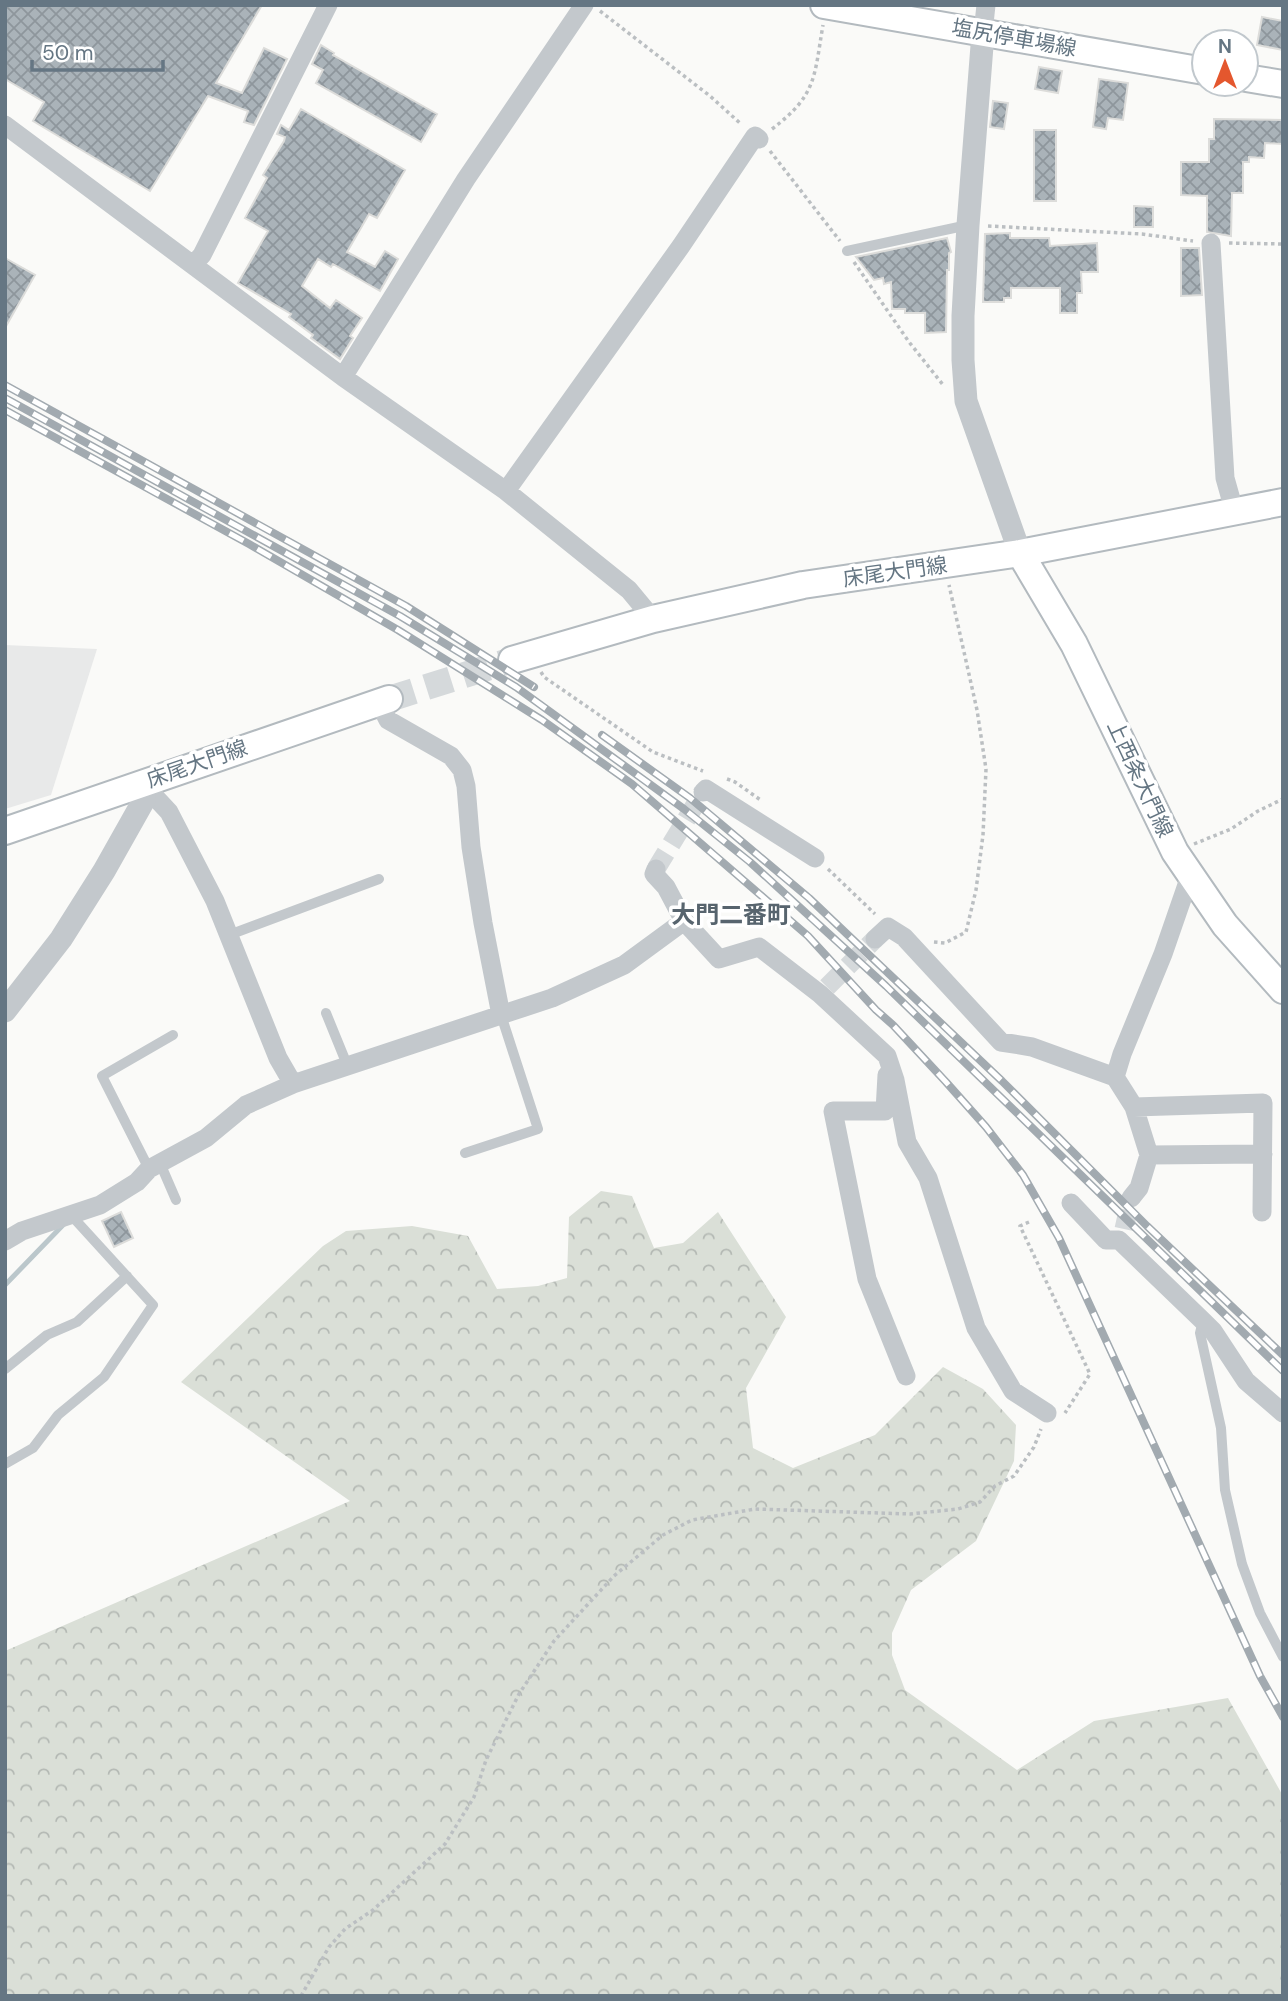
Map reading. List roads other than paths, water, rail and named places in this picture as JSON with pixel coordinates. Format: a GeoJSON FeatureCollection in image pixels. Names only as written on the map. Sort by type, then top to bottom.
{"type":"FeatureCollection","features":[{"type":"Feature","properties":{"kind":"main road","name":"塩尻停車場線"},"geometry":{"type":"LineString","coordinates":[[825,5],[1190,69]]}},
{"type":"Feature","properties":{"kind":"main road"},"geometry":{"type":"LineString","coordinates":[[1260,80],[1283,84]]}},
{"type":"Feature","properties":{"kind":"main road","name":"床尾大門線"},"geometry":{"type":"LineString","coordinates":[[521,658],[653,619],[803,585],[1020,553],[1283,502]]}},
{"type":"Feature","properties":{"kind":"main road","name":"上西条大門線"},"geometry":{"type":"LineString","coordinates":[[1020,553],[1074,645],[1189,876],[1225,925],[1283,990]]}},
{"type":"Feature","properties":{"kind":"main road","name":"床尾大門線"},"geometry":{"type":"LineString","coordinates":[[5,831],[384,700]]}},
{"type":"Feature","properties":{"kind":"street"},"geometry":{"type":"LineString","coordinates":[[193,265],[202,254],[328,5]]}},
{"type":"Feature","properties":{"kind":"street"},"geometry":{"type":"LineString","coordinates":[[343,377],[466,179],[584,5]]}},
{"type":"Feature","properties":{"kind":"street"},"geometry":{"type":"LineString","coordinates":[[986,5],[963,316],[966,401],[1020,553]]}},
{"type":"Feature","properties":{"kind":"street"},"geometry":{"type":"LineString","coordinates":[[5,125],[343,377],[506,491],[629,590],[653,619]]}},
{"type":"Feature","properties":{"kind":"street"},"geometry":{"type":"LineString","coordinates":[[506,491],[757,138]]}},
{"type":"Feature","properties":{"kind":"street"},"geometry":{"type":"LineString","coordinates":[[1211,243],[1225,478],[1234,510]]}},
{"type":"Feature","properties":{"kind":"street"},"geometry":{"type":"LineString","coordinates":[[384,700],[388,720],[451,756],[462,770],[482,923],[501,1015]]}},
{"type":"Feature","properties":{"kind":"street"},"geometry":{"type":"LineString","coordinates":[[706,782],[706,789],[815,858]]}},
{"type":"Feature","properties":{"kind":"street"},"geometry":{"type":"LineString","coordinates":[[142,783],[169,812],[215,901],[278,1058],[293,1084]]}},
{"type":"Feature","properties":{"kind":"street"},"geometry":{"type":"LineString","coordinates":[[5,1011],[61,939],[104,871],[144,800],[142,783]]}},
{"type":"Feature","properties":{"kind":"street"},"geometry":{"type":"LineString","coordinates":[[656,869],[654,874],[666,887],[684,921],[719,960],[759,947],[823,991],[887,1056],[895,1080],[907,1142],[928,1178],[976,1328],[1013,1391],[1047,1413]]}},
{"type":"Feature","properties":{"kind":"street"},"geometry":{"type":"LineString","coordinates":[[1115,1077],[1163,954],[1189,876]]}},
{"type":"Feature","properties":{"kind":"street"},"geometry":{"type":"LineString","coordinates":[[5,1241],[22,1231],[100,1205],[137,1182],[154,1166],[206,1138],[246,1105],[293,1084],[552,998],[624,965],[684,921]]}},
{"type":"Feature","properties":{"kind":"street"},"geometry":{"type":"LineString","coordinates":[[889,935],[1001,1042],[1032,1047],[1115,1077],[1134,1107],[1149,1155],[1139,1188],[1131,1198]]}},
{"type":"Feature","properties":{"kind":"street"},"geometry":{"type":"LineString","coordinates":[[887,1056],[885,1111],[833,1111],[867,1279],[906,1376]]}},
{"type":"Feature","properties":{"kind":"street"},"geometry":{"type":"LineString","coordinates":[[1134,1107],[1264,1103],[1262,1212]]}},
{"type":"Feature","properties":{"kind":"street"},"geometry":{"type":"LineString","coordinates":[[1149,1155],[1263,1154]]}},
{"type":"Feature","properties":{"kind":"street"},"geometry":{"type":"LineString","coordinates":[[1072,1203],[1106,1240],[1122,1235],[1213,1331],[1246,1381],[1283,1413]]}},
{"type":"Feature","properties":{"kind":"lane"},"geometry":{"type":"LineString","coordinates":[[847,251],[968,225]]}},
{"type":"Feature","properties":{"kind":"lane"},"geometry":{"type":"LineString","coordinates":[[229,936],[379,879]]}},
{"type":"Feature","properties":{"kind":"lane"},"geometry":{"type":"LineString","coordinates":[[326,1013],[348,1067]]}},
{"type":"Feature","properties":{"kind":"lane"},"geometry":{"type":"LineString","coordinates":[[465,1153],[538,1129],[501,1015]]}},
{"type":"Feature","properties":{"kind":"lane"},"geometry":{"type":"LineString","coordinates":[[173,1035],[102,1076],[176,1200]]}},
{"type":"Feature","properties":{"kind":"lane"},"geometry":{"type":"LineString","coordinates":[[5,1464],[33,1448],[58,1415],[104,1377],[153,1305],[69,1214]]}},
{"type":"Feature","properties":{"kind":"lane"},"geometry":{"type":"LineString","coordinates":[[5,1369],[47,1335],[76,1322],[127,1276]]}},
{"type":"Feature","properties":{"kind":"lane"},"geometry":{"type":"LineString","coordinates":[[1203,1321],[1200,1333],[1221,1429],[1225,1490],[1242,1564],[1260,1613],[1283,1657]]}},
{"type":"Feature","properties":{"kind":"waterway"},"geometry":{"type":"LineString","coordinates":[[5,1285],[64,1224]]}},
{"type":"Feature","properties":{"kind":"tunnel"},"geometry":{"type":"LineString","coordinates":[[389,699],[512,660]]}},
{"type":"Feature","properties":{"kind":"tunnel"},"geometry":{"type":"LineString","coordinates":[[656,869],[703,792]]}},
{"type":"Feature","properties":{"kind":"tunnel"},"geometry":{"type":"LineString","coordinates":[[827,987],[875,939]]}},
{"type":"Feature","properties":{"kind":"tunnel"},"geometry":{"type":"LineString","coordinates":[[1124,1229],[1131,1198]]}},
{"type":"Feature","properties":{"kind":"railway"},"geometry":{"type":"LineString","coordinates":[[5,385],[406,606],[534,687]]}},
{"type":"Feature","properties":{"kind":"railway"},"geometry":{"type":"LineString","coordinates":[[5,398],[400,616],[516,687],[684,809],[750,862],[886,986],[1283,1371]]}},
{"type":"Feature","properties":{"kind":"railway"},"geometry":{"type":"LineString","coordinates":[[5,410],[249,544],[398,630],[542,720],[632,784],[808,936],[946,1082],[986,1127],[1023,1175],[1059,1238],[1260,1676],[1283,1717]]}},
{"type":"Feature","properties":{"kind":"railway"},"geometry":{"type":"LineString","coordinates":[[602,735],[690,798],[809,898],[1002,1081],[1147,1226],[1283,1355]]}},
{"type":"Feature","properties":{"kind":"district","name":"大門二番町"},"geometry":{"type":"Point","coordinates":[731,914]}}]}
